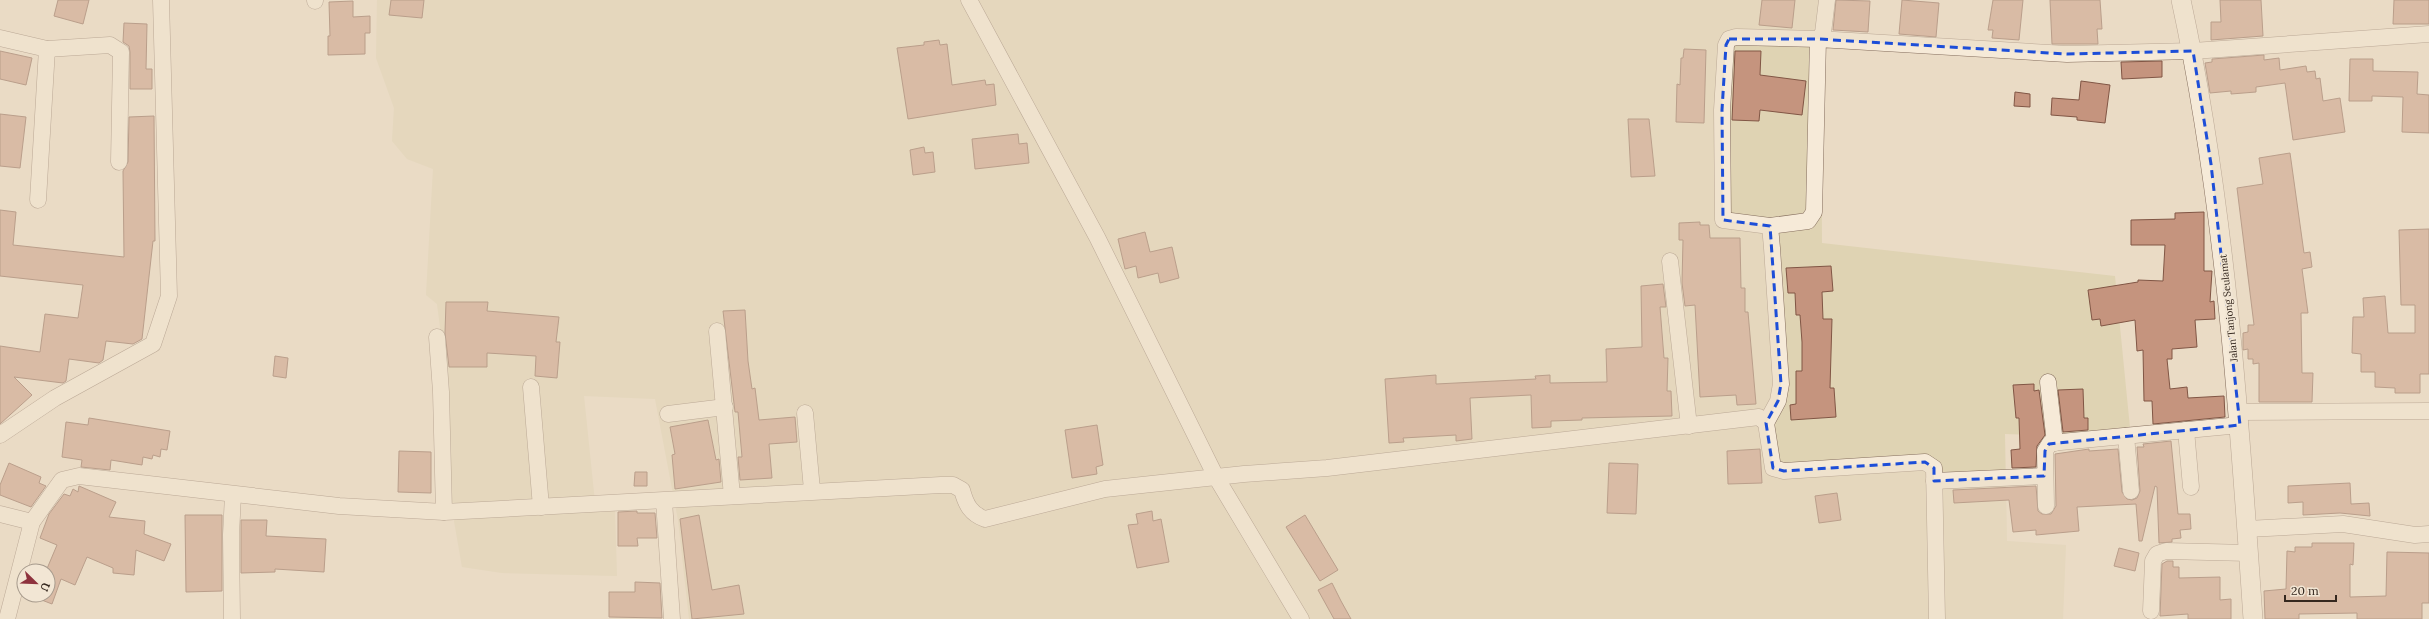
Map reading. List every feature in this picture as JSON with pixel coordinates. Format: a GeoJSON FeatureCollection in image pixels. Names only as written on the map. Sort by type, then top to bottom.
{"type":"FeatureCollection","features":[{"type":"Feature","properties":{"kind":"street"},"geometry":{"type":"LineString","coordinates":[[0,435],[55,398],[152,344],[163,317],[169,296],[161,0]]}},
{"type":"Feature","properties":{"kind":"street"},"geometry":{"type":"LineString","coordinates":[[969,0],[1097,237],[1216,477],[1301,619]]}},
{"type":"Feature","properties":{"kind":"street"},"geometry":{"type":"LineString","coordinates":[[1827,0],[1823,33],[1818,39],[1814,212],[1808,221],[1770,226],[1723,220],[1722,110],[1726,45],[1729,39],[1736,37],[1818,39],[2067,54],[2193,51],[2429,34]]}},
{"type":"Feature","properties":{"kind":"street","name":"Jalan Tanjong Seulamat"},"geometry":{"type":"LineString","coordinates":[[2181,0],[2193,51],[2211,164],[2230,319],[2239,418],[2253,619]]}},
{"type":"Feature","properties":{"kind":"street"},"geometry":{"type":"LineString","coordinates":[[0,38],[47,49],[110,44],[121,52],[119,162]]}},
{"type":"Feature","properties":{"kind":"street"},"geometry":{"type":"LineString","coordinates":[[38,200],[47,49]]}},
{"type":"Feature","properties":{"kind":"street"},"geometry":{"type":"LineString","coordinates":[[1770,226],[1781,384],[1778,402],[1766,423],[1773,468],[1784,471],[1925,462],[1934,468],[1937,619]]}},
{"type":"Feature","properties":{"kind":"street"},"geometry":{"type":"LineString","coordinates":[[1670,261],[1689,426]]}},
{"type":"Feature","properties":{"kind":"street"},"geometry":{"type":"LineString","coordinates":[[717,331],[732,496]]}},
{"type":"Feature","properties":{"kind":"street"},"geometry":{"type":"LineString","coordinates":[[437,337],[441,392],[444,512]]}},
{"type":"Feature","properties":{"kind":"street"},"geometry":{"type":"LineString","coordinates":[[2048,382],[2056,443]]}},
{"type":"Feature","properties":{"kind":"street"},"geometry":{"type":"LineString","coordinates":[[531,387],[541,507]]}},
{"type":"Feature","properties":{"kind":"street"},"geometry":{"type":"LineString","coordinates":[[668,414],[725,407]]}},
{"type":"Feature","properties":{"kind":"street"},"geometry":{"type":"LineString","coordinates":[[2046,506],[2044,476],[2045,450],[2049,444],[2186,430],[2239,418],[2429,411]]}},
{"type":"Feature","properties":{"kind":"street"},"geometry":{"type":"LineString","coordinates":[[805,413],[812,490]]}},
{"type":"Feature","properties":{"kind":"street"},"geometry":{"type":"LineString","coordinates":[[7,619],[32,522],[62,480],[79,476],[98,476],[233,495],[340,506],[444,512],[664,502],[812,490],[953,485],[962,490],[965,503],[975,516],[985,519],[1105,489],[1216,477],[1327,468],[1759,417],[1766,423]]}},
{"type":"Feature","properties":{"kind":"street"},"geometry":{"type":"LineString","coordinates":[[2186,430],[2191,487]]}},
{"type":"Feature","properties":{"kind":"street"},"geometry":{"type":"LineString","coordinates":[[2126,436],[2131,491]]}},
{"type":"Feature","properties":{"kind":"street"},"geometry":{"type":"LineString","coordinates":[[1934,481],[2044,476]]}},
{"type":"Feature","properties":{"kind":"street"},"geometry":{"type":"LineString","coordinates":[[232,619],[231,535],[233,495]]}},
{"type":"Feature","properties":{"kind":"street"},"geometry":{"type":"LineString","coordinates":[[664,502],[672,619]]}},
{"type":"Feature","properties":{"kind":"street"},"geometry":{"type":"LineString","coordinates":[[0,514],[32,522]]}},
{"type":"Feature","properties":{"kind":"street"},"geometry":{"type":"LineString","coordinates":[[2247,529],[2343,524],[2415,535],[2429,534]]}},
{"type":"Feature","properties":{"kind":"street"},"geometry":{"type":"LineString","coordinates":[[2151,611],[2153,561],[2157,554],[2166,551],[2249,553]]}},
{"type":"Feature","properties":{"kind":"highlighted area"},"geometry":{"type":"Polygon","coordinates":[[[1729,39],[1818,39],[2067,54],[2193,51],[2211,164],[2240,425],[2049,444],[2045,451],[2044,476],[1934,481],[1934,468],[1925,462],[1784,471],[1773,468],[1766,423],[1778,401],[1781,384],[1770,226],[1723,220],[1722,110],[1726,45],[1729,39]]]}},
{"type":"Feature","properties":{"kind":"shaded area"},"geometry":{"type":"Polygon","coordinates":[[[377,0],[1829,0],[1821,70],[1822,243],[2115,276],[2131,438],[2005,434],[2007,541],[2066,545],[2063,619],[689,619],[678,520],[655,399],[584,396],[596,512],[615,511],[617,576],[502,573],[462,567],[450,498],[444,357],[437,304],[426,295],[433,169],[407,159],[392,141],[394,108],[376,58],[377,0]]]}},
{"type":"Feature","properties":{"kind":"building"},"geometry":{"type":"Polygon","coordinates":[[[58,0],[89,0],[83,24],[54,16],[58,0]]]}},
{"type":"Feature","properties":{"kind":"building"},"geometry":{"type":"Polygon","coordinates":[[[391,0],[424,0],[422,18],[389,15],[391,0]]]}},
{"type":"Feature","properties":{"kind":"building"},"geometry":{"type":"Polygon","coordinates":[[[1762,0],[1795,0],[1792,28],[1759,25],[1762,0]]]}},
{"type":"Feature","properties":{"kind":"building"},"geometry":{"type":"Polygon","coordinates":[[[1836,0],[1870,1],[1868,32],[1833,30],[1836,0]]]}},
{"type":"Feature","properties":{"kind":"building"},"geometry":{"type":"Polygon","coordinates":[[[1902,0],[1939,3],[1936,37],[1899,34],[1902,0]]]}},
{"type":"Feature","properties":{"kind":"building"},"geometry":{"type":"Polygon","coordinates":[[[1993,0],[2023,0],[2019,40],[1992,38],[1993,30],[1988,30],[1993,0]]]}},
{"type":"Feature","properties":{"kind":"building"},"geometry":{"type":"Polygon","coordinates":[[[2050,0],[2100,0],[2102,29],[2097,29],[2098,44],[2052,44],[2050,0]]]}},
{"type":"Feature","properties":{"kind":"building"},"geometry":{"type":"Polygon","coordinates":[[[2220,0],[2261,0],[2263,36],[2211,40],[2211,22],[2221,22],[2220,0]]]}},
{"type":"Feature","properties":{"kind":"building"},"geometry":{"type":"Polygon","coordinates":[[[2394,0],[2429,0],[2429,24],[2393,24],[2394,0]]]}},
{"type":"Feature","properties":{"kind":"building"},"geometry":{"type":"Polygon","coordinates":[[[353,1],[353,17],[370,16],[370,33],[365,33],[365,54],[328,55],[328,36],[330,36],[329,2],[353,1]]]}},
{"type":"Feature","properties":{"kind":"building"},"geometry":{"type":"Polygon","coordinates":[[[124,23],[147,24],[146,69],[152,69],[152,89],[130,89],[130,52],[129,46],[123,42],[124,23]]]}},
{"type":"Feature","properties":{"kind":"building"},"geometry":{"type":"Polygon","coordinates":[[[939,40],[940,45],[947,44],[952,85],[985,80],[986,85],[994,84],[996,105],[908,119],[897,48],[924,45],[924,42],[939,40]]]}},
{"type":"Feature","properties":{"kind":"building"},"geometry":{"type":"Polygon","coordinates":[[[1684,49],[1706,50],[1704,123],[1676,122],[1677,84],[1680,85],[1681,58],[1683,58],[1684,49]]]}},
{"type":"Feature","properties":{"kind":"building"},"geometry":{"type":"Polygon","coordinates":[[[0,51],[32,58],[26,85],[0,79],[0,51]]]}},
{"type":"Feature","properties":{"kind":"building"},"geometry":{"type":"Polygon","coordinates":[[[1735,51],[1761,51],[1760,75],[1806,81],[1802,115],[1760,110],[1759,121],[1732,120],[1735,51]]]}},
{"type":"Feature","properties":{"kind":"building"},"geometry":{"type":"Polygon","coordinates":[[[2264,55],[2264,60],[2279,58],[2280,70],[2306,66],[2307,72],[2315,71],[2316,79],[2320,78],[2323,101],[2340,98],[2345,132],[2293,140],[2285,83],[2256,87],[2256,92],[2231,94],[2231,91],[2210,93],[2205,63],[2212,62],[2212,59],[2264,55]]]}},
{"type":"Feature","properties":{"kind":"building"},"geometry":{"type":"Polygon","coordinates":[[[2350,59],[2373,59],[2373,71],[2418,72],[2417,94],[2429,95],[2429,133],[2402,132],[2403,97],[2372,96],[2372,101],[2349,101],[2350,59]]]}},
{"type":"Feature","properties":{"kind":"building"},"geometry":{"type":"Polygon","coordinates":[[[2162,61],[2162,77],[2122,79],[2121,62],[2162,61]]]}},
{"type":"Feature","properties":{"kind":"building"},"geometry":{"type":"Polygon","coordinates":[[[2081,81],[2110,85],[2105,123],[2077,120],[2077,117],[2051,115],[2052,98],[2079,100],[2081,81]]]}},
{"type":"Feature","properties":{"kind":"building"},"geometry":{"type":"Polygon","coordinates":[[[2015,92],[2030,94],[2030,107],[2014,106],[2015,92]]]}},
{"type":"Feature","properties":{"kind":"building"},"geometry":{"type":"Polygon","coordinates":[[[0,114],[26,117],[20,168],[0,166],[0,114]]]}},
{"type":"Feature","properties":{"kind":"building"},"geometry":{"type":"Polygon","coordinates":[[[154,116],[155,241],[153,241],[142,339],[133,344],[106,341],[103,360],[99,363],[69,359],[66,381],[63,383],[14,377],[32,395],[0,424],[0,346],[40,352],[45,314],[78,318],[83,285],[0,276],[0,210],[16,212],[13,245],[124,257],[123,171],[128,162],[129,117],[154,116]]]}},
{"type":"Feature","properties":{"kind":"building"},"geometry":{"type":"Polygon","coordinates":[[[1628,119],[1649,119],[1655,176],[1631,177],[1628,119]]]}},
{"type":"Feature","properties":{"kind":"building"},"geometry":{"type":"Polygon","coordinates":[[[1018,134],[1019,144],[1027,143],[1029,163],[975,169],[972,139],[1018,134]]]}},
{"type":"Feature","properties":{"kind":"building"},"geometry":{"type":"Polygon","coordinates":[[[924,147],[925,153],[933,152],[935,172],[913,175],[910,150],[924,147]]]}},
{"type":"Feature","properties":{"kind":"building"},"geometry":{"type":"Polygon","coordinates":[[[2290,153],[2304,253],[2310,252],[2312,267],[2302,269],[2308,313],[2301,313],[2302,373],[2313,373],[2312,402],[2259,402],[2259,363],[2253,364],[2253,359],[2248,359],[2248,349],[2243,350],[2243,333],[2248,332],[2248,325],[2254,325],[2237,188],[2263,184],[2259,158],[2290,153]]]}},
{"type":"Feature","properties":{"kind":"building"},"geometry":{"type":"Polygon","coordinates":[[[2204,212],[2204,271],[2212,271],[2210,302],[2214,301],[2215,319],[2195,320],[2197,347],[2172,349],[2172,359],[2167,359],[2170,389],[2187,387],[2188,398],[2224,396],[2225,417],[2153,424],[2152,401],[2144,401],[2143,350],[2137,351],[2135,320],[2101,326],[2100,319],[2092,320],[2088,290],[2138,282],[2138,280],[2163,281],[2165,245],[2131,245],[2131,220],[2175,219],[2175,213],[2204,212]]]}},
{"type":"Feature","properties":{"kind":"building"},"geometry":{"type":"Polygon","coordinates":[[[1700,222],[1700,225],[1709,225],[1710,238],[1740,238],[1741,288],[1745,288],[1745,312],[1748,312],[1756,404],[1737,405],[1736,395],[1700,397],[1695,305],[1685,306],[1682,283],[1683,240],[1679,240],[1679,223],[1700,222]]]}},
{"type":"Feature","properties":{"kind":"building"},"geometry":{"type":"Polygon","coordinates":[[[2429,229],[2429,374],[2420,374],[2420,393],[2395,393],[2395,388],[2375,387],[2375,372],[2361,372],[2361,354],[2352,353],[2353,317],[2364,317],[2363,298],[2385,296],[2388,333],[2415,333],[2415,305],[2401,305],[2399,230],[2429,229]]]}},
{"type":"Feature","properties":{"kind":"building"},"geometry":{"type":"Polygon","coordinates":[[[1145,232],[1150,252],[1172,247],[1179,278],[1160,283],[1158,273],[1138,278],[1136,266],[1125,269],[1118,239],[1145,232]]]}},
{"type":"Feature","properties":{"kind":"building"},"geometry":{"type":"Polygon","coordinates":[[[1831,266],[1833,291],[1822,292],[1823,319],[1832,319],[1830,388],[1834,388],[1836,417],[1791,420],[1790,405],[1796,404],[1796,371],[1802,371],[1802,342],[1800,315],[1796,315],[1795,293],[1788,293],[1786,268],[1831,266]]]}},
{"type":"Feature","properties":{"kind":"building"},"geometry":{"type":"Polygon","coordinates":[[[1663,284],[1666,307],[1660,307],[1664,358],[1668,358],[1667,391],[1671,391],[1672,416],[1582,418],[1582,420],[1551,421],[1551,427],[1532,428],[1531,395],[1470,398],[1472,439],[1456,441],[1456,435],[1403,438],[1404,442],[1389,443],[1385,379],[1436,375],[1436,384],[1536,379],[1535,376],[1550,375],[1550,383],[1607,382],[1606,349],[1642,347],[1641,286],[1663,284]]]}},
{"type":"Feature","properties":{"kind":"building"},"geometry":{"type":"Polygon","coordinates":[[[446,302],[488,302],[487,311],[559,317],[556,342],[560,342],[557,378],[535,376],[536,356],[487,353],[487,367],[449,367],[445,333],[446,302]]]}},
{"type":"Feature","properties":{"kind":"building"},"geometry":{"type":"Polygon","coordinates":[[[745,310],[748,361],[752,389],[755,388],[759,420],[795,417],[797,442],[769,444],[772,478],[740,480],[738,457],[742,457],[738,412],[735,412],[723,311],[745,310]]]}},
{"type":"Feature","properties":{"kind":"building"},"geometry":{"type":"Polygon","coordinates":[[[275,356],[288,358],[286,378],[273,376],[275,356]]]}},
{"type":"Feature","properties":{"kind":"building"},"geometry":{"type":"Polygon","coordinates":[[[2034,384],[2034,391],[2039,390],[2045,435],[2037,446],[2036,467],[2012,468],[2011,450],[2020,449],[2019,418],[2016,418],[2013,385],[2034,384]]]}},
{"type":"Feature","properties":{"kind":"building"},"geometry":{"type":"Polygon","coordinates":[[[2083,389],[2084,418],[2088,418],[2088,430],[2063,432],[2058,390],[2083,389]]]}},
{"type":"Feature","properties":{"kind":"building"},"geometry":{"type":"Polygon","coordinates":[[[89,418],[170,431],[167,450],[161,449],[160,457],[153,455],[152,459],[143,457],[142,465],[111,460],[110,470],[81,467],[82,460],[62,457],[66,422],[88,425],[89,418]]]}},
{"type":"Feature","properties":{"kind":"building"},"geometry":{"type":"Polygon","coordinates":[[[708,420],[716,460],[719,459],[721,482],[675,489],[672,455],[675,454],[670,427],[708,420]]]}},
{"type":"Feature","properties":{"kind":"building"},"geometry":{"type":"Polygon","coordinates":[[[1097,425],[1103,465],[1096,467],[1097,474],[1072,478],[1065,430],[1097,425]]]}},
{"type":"Feature","properties":{"kind":"building"},"geometry":{"type":"Polygon","coordinates":[[[2171,441],[2178,514],[2190,514],[2191,529],[2180,530],[2181,538],[2172,539],[2172,542],[2159,543],[2157,487],[2155,486],[2142,541],[2139,541],[2136,504],[2077,507],[2079,531],[2036,535],[2036,530],[2013,532],[2009,500],[1954,503],[1953,490],[2036,486],[2038,511],[2042,514],[2051,514],[2056,506],[2055,454],[2089,449],[2089,451],[2118,449],[2122,492],[2127,499],[2132,500],[2137,498],[2140,491],[2137,447],[2144,447],[2143,444],[2171,441]]]}},
{"type":"Feature","properties":{"kind":"building"},"geometry":{"type":"Polygon","coordinates":[[[1760,449],[1762,483],[1728,484],[1727,451],[1760,449]]]}},
{"type":"Feature","properties":{"kind":"building"},"geometry":{"type":"Polygon","coordinates":[[[399,451],[431,452],[431,493],[398,492],[399,451]]]}},
{"type":"Feature","properties":{"kind":"building"},"geometry":{"type":"Polygon","coordinates":[[[9,463],[41,477],[39,483],[46,486],[31,507],[0,495],[0,485],[9,463]]]}},
{"type":"Feature","properties":{"kind":"building"},"geometry":{"type":"Polygon","coordinates":[[[1609,463],[1638,464],[1636,514],[1607,513],[1609,463]]]}},
{"type":"Feature","properties":{"kind":"building"},"geometry":{"type":"Polygon","coordinates":[[[635,472],[647,472],[647,486],[634,486],[635,472]]]}},
{"type":"Feature","properties":{"kind":"building"},"geometry":{"type":"Polygon","coordinates":[[[2350,483],[2351,504],[2369,503],[2370,516],[2340,513],[2303,515],[2303,502],[2288,503],[2288,486],[2350,483]]]}},
{"type":"Feature","properties":{"kind":"building"},"geometry":{"type":"Polygon","coordinates":[[[79,486],[116,502],[109,517],[145,521],[144,534],[171,544],[164,561],[136,550],[134,575],[113,573],[113,568],[87,557],[75,585],[61,579],[56,593],[56,563],[49,563],[57,545],[40,538],[49,514],[64,494],[70,496],[73,489],[78,492],[79,486]]]}},
{"type":"Feature","properties":{"kind":"building"},"geometry":{"type":"Polygon","coordinates":[[[1837,493],[1841,520],[1819,523],[1815,496],[1837,493]]]}},
{"type":"Feature","properties":{"kind":"building"},"geometry":{"type":"Polygon","coordinates":[[[637,511],[637,513],[655,513],[657,538],[637,538],[638,546],[618,546],[618,512],[637,511]]]}},
{"type":"Feature","properties":{"kind":"building"},"geometry":{"type":"Polygon","coordinates":[[[1152,511],[1153,521],[1161,519],[1169,562],[1137,568],[1128,525],[1138,524],[1136,514],[1152,511]]]}},
{"type":"Feature","properties":{"kind":"building"},"geometry":{"type":"Polygon","coordinates":[[[185,515],[222,515],[222,591],[186,592],[185,515]]]}},
{"type":"Feature","properties":{"kind":"building"},"geometry":{"type":"Polygon","coordinates":[[[699,515],[712,590],[739,585],[744,614],[692,619],[680,519],[699,515]]]}},
{"type":"Feature","properties":{"kind":"building"},"geometry":{"type":"Polygon","coordinates":[[[1305,515],[1338,570],[1320,581],[1286,527],[1305,515]]]}},
{"type":"Feature","properties":{"kind":"building"},"geometry":{"type":"Polygon","coordinates":[[[241,520],[267,520],[266,536],[326,539],[324,572],[275,569],[275,572],[241,573],[241,520]]]}},
{"type":"Feature","properties":{"kind":"building"},"geometry":{"type":"Polygon","coordinates":[[[2312,543],[2354,543],[2353,565],[2350,564],[2350,597],[2386,596],[2387,552],[2429,553],[2429,603],[2422,603],[2422,619],[2357,619],[2357,613],[2299,614],[2299,619],[2265,619],[2264,591],[2286,589],[2287,551],[2295,552],[2295,547],[2312,547],[2312,543]]]}},
{"type":"Feature","properties":{"kind":"building"},"geometry":{"type":"Polygon","coordinates":[[[2119,548],[2139,553],[2135,571],[2114,566],[2119,548]]]}},
{"type":"Feature","properties":{"kind":"building"},"geometry":{"type":"Polygon","coordinates":[[[2167,561],[2173,561],[2173,567],[2179,567],[2179,578],[2220,577],[2220,600],[2231,599],[2231,619],[2188,619],[2188,614],[2160,616],[2162,564],[2167,561]]]}},
{"type":"Feature","properties":{"kind":"building"},"geometry":{"type":"Polygon","coordinates":[[[635,582],[660,583],[662,618],[609,617],[609,592],[635,592],[635,582]]]}},
{"type":"Feature","properties":{"kind":"building"},"geometry":{"type":"Polygon","coordinates":[[[1332,583],[1351,619],[1334,619],[1318,590],[1332,583]]]}}]}
